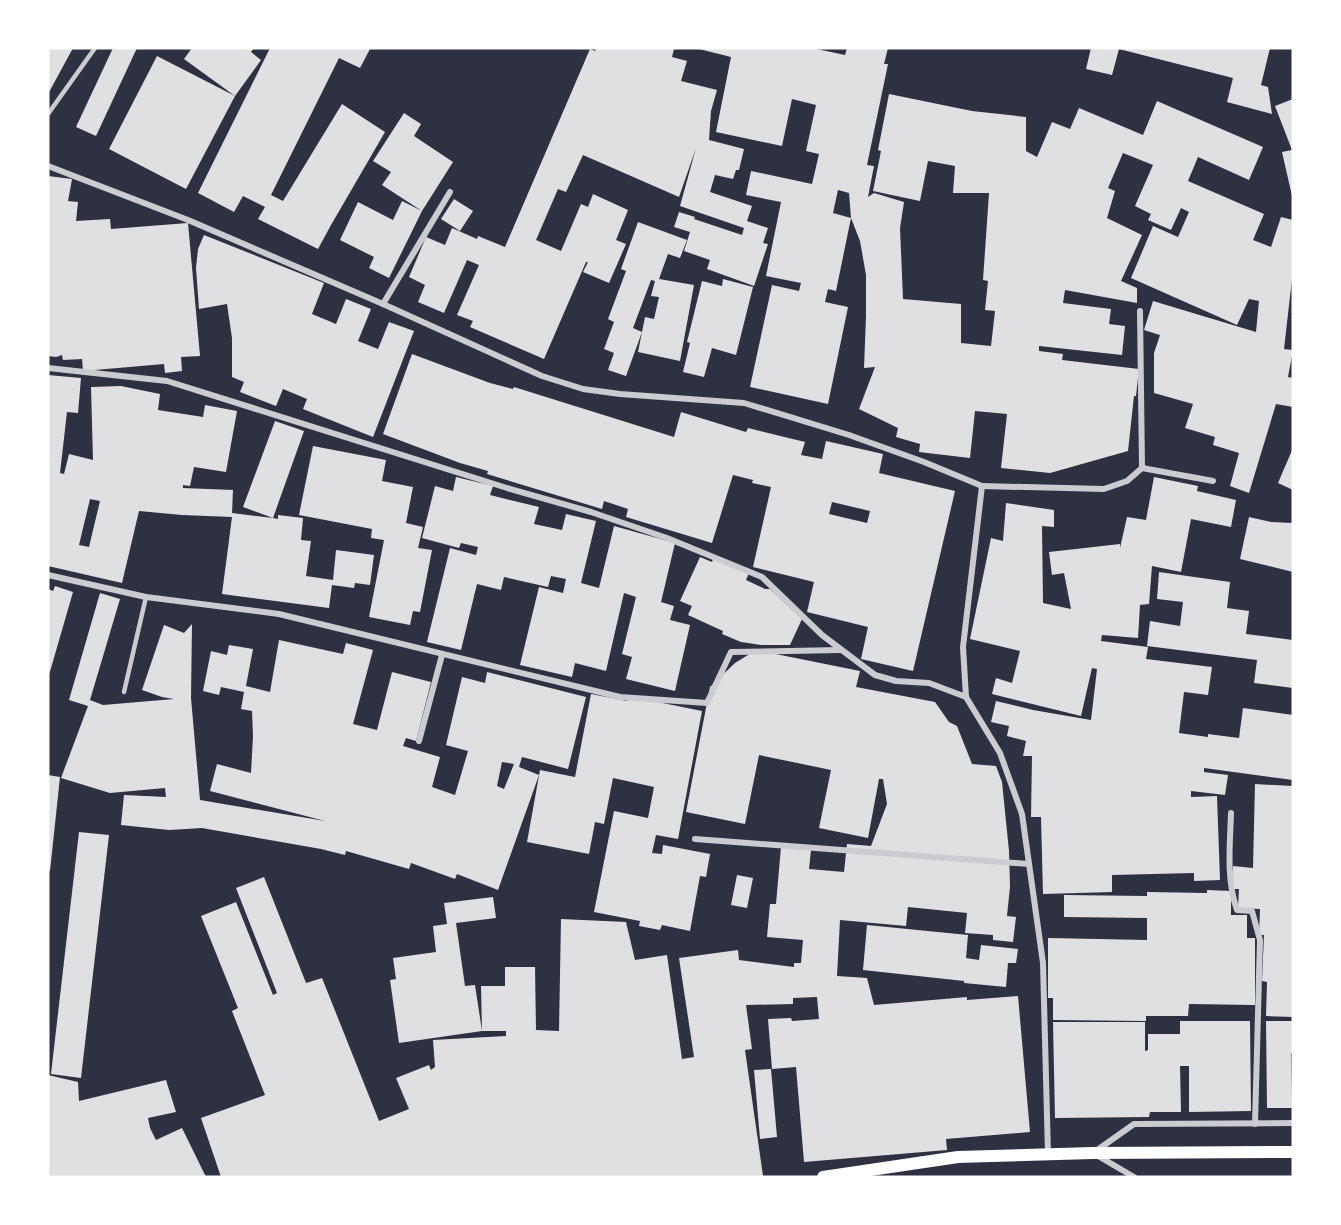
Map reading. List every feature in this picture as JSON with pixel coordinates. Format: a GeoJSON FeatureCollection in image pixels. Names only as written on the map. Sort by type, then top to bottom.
{"type":"FeatureCollection","features":[{"type":"Feature","properties":{"kind":"main road"},"geometry":{"type":"LineString","coordinates":[[823,1177],[958,1157],[1094,1153],[1293,1152]]}},
{"type":"Feature","properties":{"kind":"street"},"geometry":{"type":"LineString","coordinates":[[48,166],[188,220],[542,376],[583,389],[620,394],[744,403],[849,435],[982,486],[1104,489],[1127,481],[1142,468],[1140,311]]}},
{"type":"Feature","properties":{"kind":"street"},"geometry":{"type":"LineString","coordinates":[[383,304],[450,192]]}},
{"type":"Feature","properties":{"kind":"street"},"geometry":{"type":"LineString","coordinates":[[48,368],[167,381],[507,488],[591,512],[667,538],[762,577],[822,634],[875,675],[896,681],[929,683],[966,697]]}},
{"type":"Feature","properties":{"kind":"street"},"geometry":{"type":"LineString","coordinates":[[1142,468],[1213,481]]}},
{"type":"Feature","properties":{"kind":"street"},"geometry":{"type":"LineString","coordinates":[[982,486],[963,647],[966,697],[1000,753],[1022,814],[1043,963],[1048,1154]]}},
{"type":"Feature","properties":{"kind":"street"},"geometry":{"type":"LineString","coordinates":[[48,575],[146,597],[279,614],[620,698],[707,703],[731,652],[842,650]]}},
{"type":"Feature","properties":{"kind":"street"},"geometry":{"type":"LineString","coordinates":[[420,741],[442,655]]}},
{"type":"Feature","properties":{"kind":"street"},"geometry":{"type":"LineString","coordinates":[[1230,813],[1230,881],[1234,902],[1237,910],[1252,911],[1260,940],[1255,1124]]}},
{"type":"Feature","properties":{"kind":"street"},"geometry":{"type":"LineString","coordinates":[[695,839],[1029,864]]}},
{"type":"Feature","properties":{"kind":"street"},"geometry":{"type":"LineString","coordinates":[[1134,1177],[1094,1153],[1134,1124],[1293,1124]]}},
{"type":"Feature","properties":{"kind":"lane"},"geometry":{"type":"LineString","coordinates":[[48,114],[95,48]]}},
{"type":"Feature","properties":{"kind":"lane"},"geometry":{"type":"LineString","coordinates":[[124,692],[146,597]]}},
{"type":"Feature","properties":{"kind":"building"},"geometry":{"type":"Polygon","coordinates":[[[48,48],[73,48],[48,94],[48,48]]]}},
{"type":"Feature","properties":{"kind":"building"},"geometry":{"type":"Polygon","coordinates":[[[113,48],[137,48],[96,136],[76,127],[113,48]]]}},
{"type":"Feature","properties":{"kind":"building"},"geometry":{"type":"Polygon","coordinates":[[[192,48],[254,48],[251,52],[261,60],[235,96],[184,59],[192,48]]]}},
{"type":"Feature","properties":{"kind":"building"},"geometry":{"type":"Polygon","coordinates":[[[270,48],[370,49],[360,68],[339,58],[271,195],[283,201],[342,104],[385,132],[318,249],[258,219],[265,207],[243,196],[234,212],[198,193],[270,48]]]}},
{"type":"Feature","properties":{"kind":"building"},"geometry":{"type":"Polygon","coordinates":[[[596,48],[674,49],[672,57],[687,61],[681,81],[717,90],[711,111],[709,140],[744,149],[739,170],[736,170],[733,179],[715,175],[710,192],[752,206],[747,221],[768,228],[763,243],[768,244],[754,286],[707,269],[710,260],[684,251],[690,232],[674,227],[679,212],[742,235],[744,228],[680,206],[696,148],[679,197],[583,155],[566,192],[558,189],[536,240],[561,251],[581,204],[588,207],[593,194],[628,210],[616,240],[626,244],[609,283],[583,272],[588,262],[586,262],[544,359],[470,327],[473,321],[457,315],[479,265],[467,260],[444,313],[418,302],[425,285],[409,277],[426,237],[445,245],[452,228],[477,239],[478,236],[505,247],[590,49],[595,51],[596,48]]]}},
{"type":"Feature","properties":{"kind":"building"},"geometry":{"type":"Polygon","coordinates":[[[695,48],[812,48],[845,55],[847,48],[888,48],[884,64],[888,64],[867,165],[874,166],[868,197],[874,193],[904,202],[900,228],[903,299],[961,304],[961,343],[991,346],[995,311],[985,310],[988,281],[983,280],[989,193],[953,193],[955,166],[928,161],[920,201],[873,191],[889,94],[972,111],[1026,117],[1026,151],[1037,157],[1052,122],[1070,129],[1079,108],[1143,135],[1157,101],[1263,147],[1249,180],[1198,157],[1188,181],[1264,214],[1253,240],[1271,247],[1281,217],[1293,220],[1293,270],[1284,349],[1293,350],[1288,377],[1293,378],[1293,407],[1276,404],[1249,493],[1230,486],[1239,453],[1213,445],[1215,437],[1185,428],[1193,404],[1154,393],[1154,353],[1160,335],[1144,330],[1153,301],[1256,332],[1259,301],[1249,299],[1237,325],[1131,278],[1153,226],[1178,237],[1189,212],[1181,208],[1171,230],[1148,220],[1151,214],[1135,206],[1153,165],[1123,153],[1108,188],[1115,191],[1107,218],[1142,235],[1121,281],[1137,288],[1137,303],[1065,290],[1063,303],[1111,309],[1109,324],[1125,326],[1122,355],[1039,346],[1039,351],[1063,354],[1062,360],[1139,369],[1128,451],[1050,473],[1001,468],[1007,414],[975,411],[970,458],[919,452],[920,444],[896,437],[898,428],[859,409],[875,367],[864,368],[866,275],[860,241],[851,218],[836,291],[828,289],[825,302],[848,307],[828,404],[750,387],[772,285],[799,291],[801,283],[766,276],[781,202],[746,195],[751,171],[812,184],[819,154],[806,151],[816,105],[792,99],[782,146],[716,132],[731,57],[695,48]],[[838,190],[833,213],[851,218],[849,193],[838,190]]]}},
{"type":"Feature","properties":{"kind":"building"},"geometry":{"type":"Polygon","coordinates":[[[1091,48],[1270,48],[1261,85],[1268,87],[1272,114],[1227,102],[1233,78],[1119,49],[1112,75],[1086,69],[1091,48]]]}},
{"type":"Feature","properties":{"kind":"building"},"geometry":{"type":"Polygon","coordinates":[[[157,56],[235,96],[186,189],[109,149],[157,56]]]}},
{"type":"Feature","properties":{"kind":"building"},"geometry":{"type":"Polygon","coordinates":[[[1293,99],[1292,196],[1282,152],[1292,150],[1275,106],[1293,99]]]}},
{"type":"Feature","properties":{"kind":"building"},"geometry":{"type":"Polygon","coordinates":[[[404,113],[421,124],[414,136],[453,162],[422,211],[382,185],[391,172],[373,161],[404,113]]]}},
{"type":"Feature","properties":{"kind":"building"},"geometry":{"type":"Polygon","coordinates":[[[48,176],[72,179],[68,201],[78,202],[76,221],[110,219],[111,229],[188,223],[200,356],[181,357],[182,371],[165,373],[164,364],[83,371],[82,359],[63,360],[62,355],[48,356],[48,176]]]}},
{"type":"Feature","properties":{"kind":"building"},"geometry":{"type":"Polygon","coordinates":[[[454,199],[473,211],[460,231],[441,219],[454,199]]]}},
{"type":"Feature","properties":{"kind":"building"},"geometry":{"type":"Polygon","coordinates":[[[402,201],[422,211],[389,278],[369,268],[374,257],[340,240],[358,202],[393,220],[402,201]]]}},
{"type":"Feature","properties":{"kind":"building"},"geometry":{"type":"Polygon","coordinates":[[[638,222],[687,240],[680,258],[668,254],[659,279],[694,285],[680,361],[638,352],[642,332],[626,376],[608,370],[614,353],[604,349],[614,322],[608,319],[626,271],[621,269],[638,222]],[[651,280],[633,328],[642,332],[645,317],[654,319],[659,297],[651,296],[655,281],[651,280]]]}},
{"type":"Feature","properties":{"kind":"building"},"geometry":{"type":"Polygon","coordinates":[[[204,235],[324,283],[312,314],[336,324],[346,299],[371,309],[358,341],[378,349],[389,322],[414,331],[373,437],[303,409],[307,399],[283,389],[276,406],[240,392],[244,382],[232,377],[232,338],[227,304],[199,309],[196,268],[198,249],[204,235]]]}},
{"type":"Feature","properties":{"kind":"building"},"geometry":{"type":"Polygon","coordinates":[[[723,279],[753,287],[736,355],[712,348],[704,377],[683,372],[690,343],[687,342],[702,281],[722,286],[723,279]]]}},
{"type":"Feature","properties":{"kind":"building"},"geometry":{"type":"Polygon","coordinates":[[[412,354],[490,383],[513,389],[514,387],[674,437],[681,412],[746,432],[748,428],[805,442],[801,455],[822,459],[826,441],[883,454],[879,473],[955,491],[913,671],[861,659],[868,627],[807,612],[814,582],[753,567],[771,487],[752,483],[753,480],[733,475],[712,543],[626,517],[628,509],[604,501],[602,509],[487,474],[488,471],[383,434],[412,354]],[[832,502],[829,514],[867,523],[870,511],[832,502]]]}},
{"type":"Feature","properties":{"kind":"building"},"geometry":{"type":"Polygon","coordinates":[[[48,375],[81,378],[78,413],[67,412],[60,473],[64,474],[69,454],[93,460],[91,387],[121,386],[160,394],[158,410],[203,417],[205,405],[237,411],[226,472],[194,467],[190,486],[183,485],[183,488],[233,490],[232,513],[278,519],[278,515],[303,518],[301,540],[311,541],[306,576],[333,580],[336,550],[374,555],[370,585],[355,583],[354,588],[332,585],[329,608],[222,594],[232,517],[139,511],[122,583],[48,566],[48,375]],[[90,499],[79,545],[89,547],[100,501],[90,499]]]}},
{"type":"Feature","properties":{"kind":"building"},"geometry":{"type":"Polygon","coordinates":[[[275,421],[304,431],[273,518],[243,507],[275,421]]]}},
{"type":"Feature","properties":{"kind":"building"},"geometry":{"type":"Polygon","coordinates":[[[313,446],[386,460],[382,481],[413,487],[406,523],[423,527],[418,548],[432,550],[420,612],[413,611],[410,625],[369,617],[384,540],[371,538],[372,529],[299,515],[313,446]]]}},
{"type":"Feature","properties":{"kind":"building"},"geometry":{"type":"Polygon","coordinates":[[[1293,448],[1293,490],[1278,483],[1293,448]]]}},
{"type":"Feature","properties":{"kind":"building"},"geometry":{"type":"Polygon","coordinates":[[[456,477],[493,486],[490,495],[539,507],[534,524],[562,530],[566,514],[596,521],[581,583],[599,588],[614,526],[675,543],[661,602],[674,606],[670,620],[690,625],[675,691],[626,679],[632,657],[622,654],[636,597],[624,593],[606,671],[575,663],[572,677],[520,665],[539,587],[563,593],[566,579],[551,576],[548,587],[504,577],[501,590],[477,584],[461,650],[427,642],[450,548],[476,555],[478,547],[461,543],[459,548],[422,538],[435,486],[453,491],[456,477]]]}},
{"type":"Feature","properties":{"kind":"building"},"geometry":{"type":"Polygon","coordinates":[[[1154,477],[1198,486],[1197,491],[1236,500],[1231,527],[1191,519],[1181,572],[1152,566],[1149,604],[1140,605],[1138,638],[1102,635],[1101,641],[1148,647],[1146,659],[1212,667],[1208,695],[1184,692],[1179,733],[1239,738],[1243,708],[1293,715],[1293,780],[1204,768],[1204,772],[1228,775],[1225,795],[1191,791],[1191,797],[1217,796],[1220,880],[1194,881],[1194,873],[1112,875],[1112,892],[1043,894],[1041,817],[1031,817],[1032,756],[1023,756],[1026,741],[1007,736],[1009,726],[991,722],[996,701],[1091,720],[1097,669],[1092,668],[1081,716],[992,694],[996,678],[1012,683],[1020,651],[970,639],[991,538],[1003,541],[1006,503],[1054,510],[1054,527],[1042,526],[1043,603],[1071,609],[1064,573],[1052,575],[1049,552],[1120,544],[1120,548],[1127,517],[1146,520],[1154,477]]]}},
{"type":"Feature","properties":{"kind":"building"},"geometry":{"type":"Polygon","coordinates":[[[1249,517],[1271,522],[1293,523],[1293,572],[1240,559],[1249,517]]]}},
{"type":"Feature","properties":{"kind":"building"},"geometry":{"type":"Polygon","coordinates":[[[700,557],[712,562],[713,559],[749,573],[746,580],[770,589],[802,619],[790,645],[741,642],[688,615],[692,606],[680,601],[700,557]]]}},
{"type":"Feature","properties":{"kind":"building"},"geometry":{"type":"Polygon","coordinates":[[[1159,572],[1230,582],[1227,608],[1249,611],[1246,634],[1293,640],[1293,688],[1254,683],[1257,660],[1147,646],[1150,621],[1180,626],[1183,602],[1157,599],[1159,572]]]}},
{"type":"Feature","properties":{"kind":"building"},"geometry":{"type":"Polygon","coordinates":[[[55,586],[73,592],[49,675],[48,589],[53,591],[55,586]]]}},
{"type":"Feature","properties":{"kind":"building"},"geometry":{"type":"Polygon","coordinates":[[[100,593],[120,599],[90,700],[103,705],[174,699],[142,690],[164,625],[184,633],[192,624],[191,698],[200,800],[325,821],[210,791],[217,764],[251,773],[253,736],[252,711],[241,709],[244,692],[221,687],[219,695],[203,691],[211,651],[227,655],[229,645],[253,649],[246,686],[270,692],[279,640],[343,654],[346,643],[373,650],[353,724],[377,730],[392,672],[431,682],[416,741],[406,738],[403,746],[440,757],[432,787],[455,795],[468,751],[446,745],[462,677],[485,683],[487,672],[586,697],[568,769],[522,757],[519,767],[539,775],[498,890],[457,874],[455,879],[411,863],[409,869],[346,851],[345,855],[202,828],[169,830],[121,825],[124,795],[166,797],[165,788],[110,793],[61,778],[88,706],[69,700],[100,593]],[[502,762],[497,786],[504,789],[514,764],[502,762]]]}},
{"type":"Feature","properties":{"kind":"building"},"geometry":{"type":"Polygon","coordinates":[[[756,650],[860,671],[856,687],[935,702],[949,722],[957,726],[972,764],[996,766],[1002,782],[1009,851],[1010,887],[1007,916],[1016,917],[1013,942],[993,940],[993,935],[965,933],[967,913],[908,907],[906,926],[840,920],[837,976],[867,978],[874,1005],[967,997],[967,1000],[1018,996],[1030,1132],[946,1139],[947,1150],[804,1162],[796,1067],[772,1069],[768,1019],[791,1018],[792,1021],[819,1019],[817,997],[793,998],[793,1004],[746,1005],[752,1049],[745,1050],[763,1176],[221,1177],[201,1118],[265,1095],[232,1011],[238,1008],[201,916],[236,902],[273,995],[277,993],[236,888],[264,877],[306,983],[322,978],[379,1121],[409,1109],[396,1078],[429,1065],[431,1070],[435,1067],[433,1040],[506,1036],[506,1031],[482,1031],[481,986],[505,986],[505,967],[535,967],[536,1030],[559,1031],[561,919],[626,922],[635,960],[667,955],[682,1059],[694,1057],[679,958],[738,950],[739,960],[794,967],[794,963],[801,963],[803,940],[767,937],[770,904],[776,904],[781,847],[811,850],[809,869],[844,872],[847,844],[871,846],[887,804],[883,779],[879,779],[868,838],[819,828],[831,770],[759,755],[745,824],[686,812],[710,687],[735,663],[756,650]]]}},
{"type":"Feature","properties":{"kind":"building"},"geometry":{"type":"Polygon","coordinates":[[[591,694],[627,701],[628,696],[702,711],[678,839],[656,835],[652,853],[662,854],[663,845],[710,854],[706,877],[700,876],[690,931],[662,925],[660,930],[639,926],[640,921],[594,912],[614,811],[648,818],[654,787],[613,778],[604,824],[595,822],[589,854],[527,842],[540,770],[575,777],[591,694]]]}},
{"type":"Feature","properties":{"kind":"building"},"geometry":{"type":"Polygon","coordinates":[[[48,775],[60,777],[50,871],[48,870],[48,775]]]}},
{"type":"Feature","properties":{"kind":"building"},"geometry":{"type":"Polygon","coordinates":[[[1255,784],[1293,786],[1293,1017],[1266,1016],[1267,982],[1262,981],[1264,935],[1259,935],[1260,909],[1238,908],[1239,889],[1233,889],[1233,866],[1253,868],[1255,784]]]}},
{"type":"Feature","properties":{"kind":"building"},"geometry":{"type":"Polygon","coordinates":[[[79,832],[109,835],[81,1078],[51,1074],[79,832]]]}},
{"type":"Feature","properties":{"kind":"building"},"geometry":{"type":"Polygon","coordinates":[[[737,875],[753,878],[747,908],[731,905],[737,875]]]}},
{"type":"Feature","properties":{"kind":"building"},"geometry":{"type":"Polygon","coordinates":[[[1207,890],[1231,891],[1231,915],[1247,915],[1247,938],[1255,938],[1255,1005],[1189,1004],[1188,1016],[1146,1016],[1146,1021],[1053,1020],[1053,998],[1048,998],[1048,938],[1147,940],[1147,918],[1064,917],[1064,895],[1147,896],[1147,892],[1207,893],[1207,890]]]}},
{"type":"Feature","properties":{"kind":"building"},"geometry":{"type":"Polygon","coordinates":[[[493,897],[496,918],[456,923],[465,986],[475,985],[482,1031],[399,1043],[390,980],[396,979],[393,958],[436,952],[433,926],[447,924],[444,903],[493,897]]]}},
{"type":"Feature","properties":{"kind":"building"},"geometry":{"type":"Polygon","coordinates":[[[867,925],[968,935],[966,958],[979,960],[981,945],[1018,949],[1016,963],[1008,963],[1006,987],[863,970],[867,925]]]}},
{"type":"Feature","properties":{"kind":"building"},"geometry":{"type":"Polygon","coordinates":[[[1180,1021],[1250,1021],[1251,1111],[1189,1112],[1189,1066],[1180,1066],[1181,1112],[1150,1112],[1149,1117],[1055,1118],[1053,1022],[1145,1022],[1145,1051],[1148,1050],[1148,1034],[1180,1034],[1180,1021]]]}},
{"type":"Feature","properties":{"kind":"building"},"geometry":{"type":"Polygon","coordinates":[[[1266,1021],[1293,1021],[1292,1108],[1267,1108],[1266,1021]]]}},
{"type":"Feature","properties":{"kind":"building"},"geometry":{"type":"Polygon","coordinates":[[[771,1069],[777,1137],[760,1139],[754,1070],[771,1069]]]}},
{"type":"Feature","properties":{"kind":"building"},"geometry":{"type":"Polygon","coordinates":[[[48,1075],[78,1082],[79,1101],[166,1080],[176,1112],[148,1118],[150,1128],[156,1140],[182,1128],[206,1177],[48,1177],[48,1075]]]}}]}
